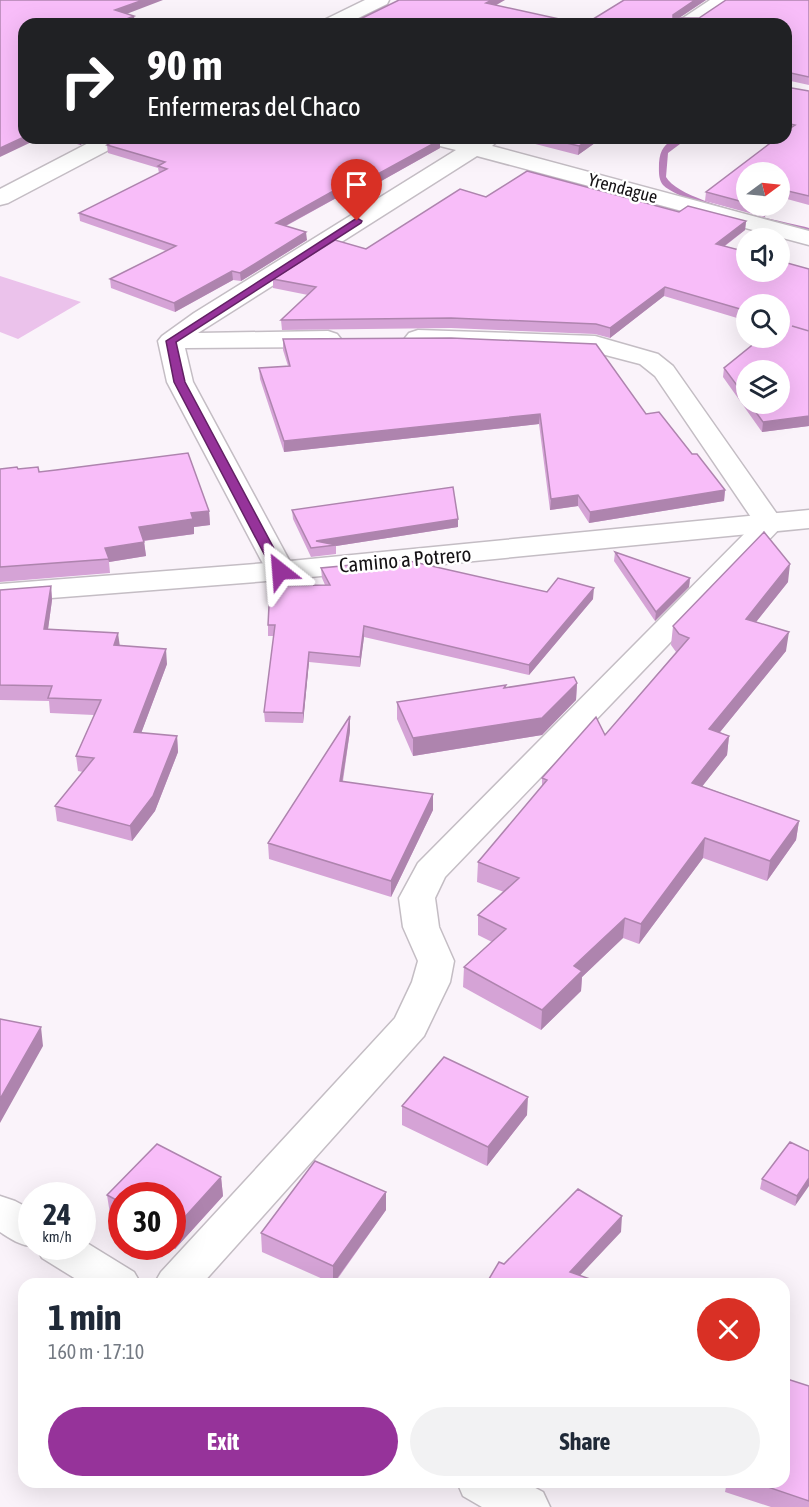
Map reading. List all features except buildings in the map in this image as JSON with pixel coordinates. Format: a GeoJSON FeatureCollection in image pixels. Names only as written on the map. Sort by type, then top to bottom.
{"type":"FeatureCollection","features":[{"type":"Feature","properties":{"kind":"street"},"geometry":{"type":"LineString","coordinates":[[343,18],[380,0]]}},
{"type":"Feature","properties":{"kind":"street"},"geometry":{"type":"LineString","coordinates":[[694,18],[723,0]]}},
{"type":"Feature","properties":{"kind":"street"},"geometry":{"type":"LineString","coordinates":[[0,198],[103,144]]}},
{"type":"Feature","properties":{"kind":"street"},"geometry":{"type":"LineString","coordinates":[[171,341],[203,318],[480,144]]}},
{"type":"Feature","properties":{"kind":"street","name":"Yrendague"},"geometry":{"type":"LineString","coordinates":[[485,144],[809,238]]}},
{"type":"Feature","properties":{"kind":"street"},"geometry":{"type":"LineString","coordinates":[[181,1278],[410,1026],[431,982],[436,961],[421,927],[417,898],[430,871],[770,524],[664,371],[649,359],[595,344],[451,338],[393,339]]}},
{"type":"Feature","properties":{"kind":"street"},"geometry":{"type":"LineString","coordinates":[[171,341],[358,339]]}},
{"type":"Feature","properties":{"kind":"street"},"geometry":{"type":"LineString","coordinates":[[171,341],[180,382],[280,571]]}},
{"type":"Feature","properties":{"kind":"street","name":"Camino a Potrero"},"geometry":{"type":"LineString","coordinates":[[0,593],[280,571],[809,519]]}},
{"type":"Feature","properties":{"kind":"street"},"geometry":{"type":"LineString","coordinates":[[0,1212],[18,1223]]}},
{"type":"Feature","properties":{"kind":"street"},"geometry":{"type":"LineString","coordinates":[[80,1260],[109,1278]]}},
{"type":"Feature","properties":{"kind":"street"},"geometry":{"type":"LineString","coordinates":[[491,1488],[526,1507]]}},
{"type":"Feature","properties":{"kind":"shaded area"},"geometry":{"type":"Polygon","coordinates":[[[667,144],[680,144],[668,153],[666,177],[675,186],[690,195],[736,210],[736,214],[690,199],[663,185],[659,174],[662,151],[667,144]]]}},
{"type":"Feature","properties":{"kind":"shaded area"},"geometry":{"type":"Polygon","coordinates":[[[745,216],[758,216],[809,228],[809,232],[745,216]]]}},
{"type":"Feature","properties":{"kind":"shaded area"},"geometry":{"type":"Polygon","coordinates":[[[0,276],[81,302],[18,339],[0,332],[0,276]]]}},
{"type":"Feature","properties":{"kind":"route"},"geometry":{"type":"LineString","coordinates":[[280,571],[180,382],[171,341],[203,318],[357,221]]}}]}
